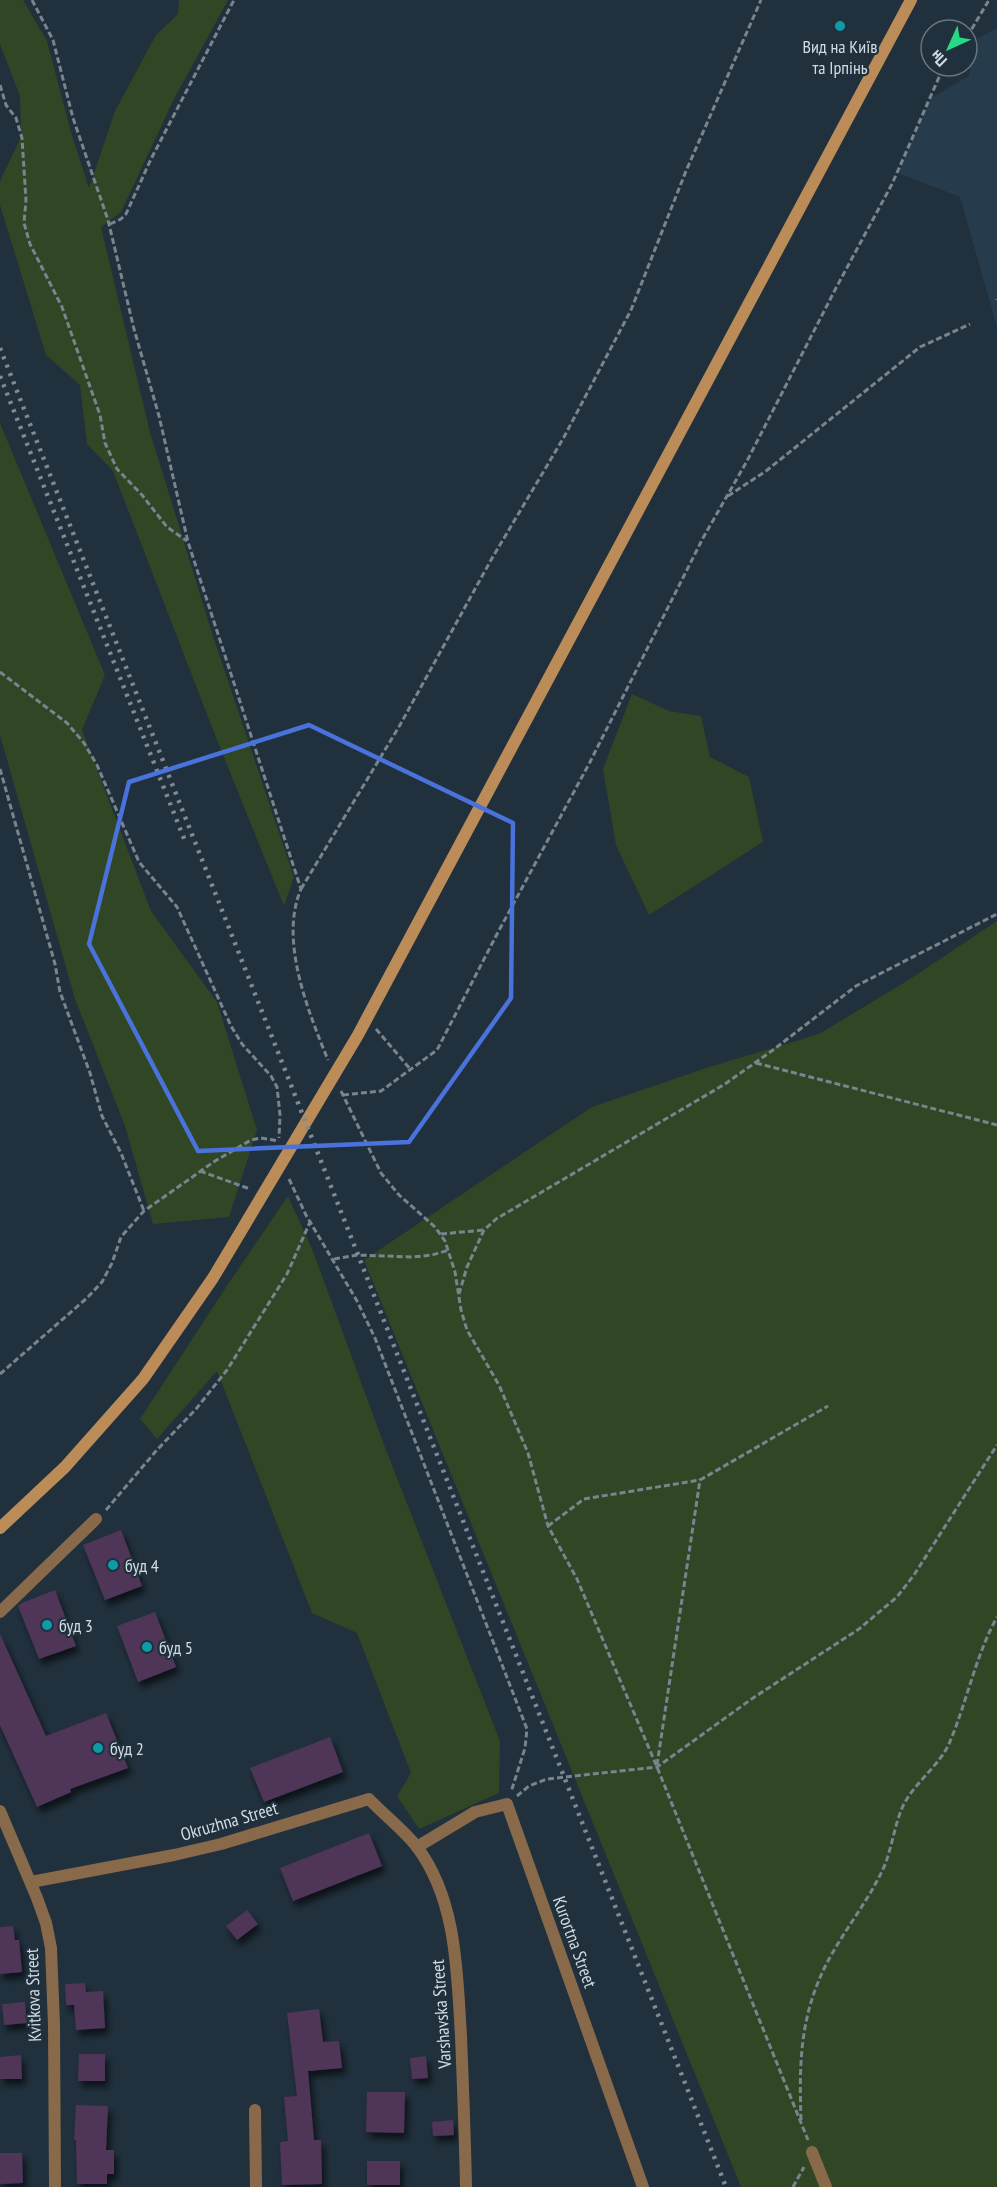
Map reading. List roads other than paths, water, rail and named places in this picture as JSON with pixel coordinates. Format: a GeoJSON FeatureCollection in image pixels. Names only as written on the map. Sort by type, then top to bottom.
{"type":"FeatureCollection","features":[{"type":"Feature","properties":{"kind":"main road"},"geometry":{"type":"LineString","coordinates":[[0,1528],[65,1467],[143,1380],[213,1278],[358,1035],[911,0]]}},
{"type":"Feature","properties":{"kind":"street"},"geometry":{"type":"LineString","coordinates":[[0,1612],[96,1519]]}},
{"type":"Feature","properties":{"kind":"street","name":"Okruzhna Street"},"geometry":{"type":"LineString","coordinates":[[31,1882],[221,1844],[369,1799],[417,1847]]}},
{"type":"Feature","properties":{"kind":"street","name":"Kurortna Street"},"geometry":{"type":"LineString","coordinates":[[417,1847],[475,1812],[507,1804],[644,2187]]}},
{"type":"Feature","properties":{"kind":"street","name":"Kvitkova Street"},"geometry":{"type":"LineString","coordinates":[[0,1811],[31,1882],[46,1923],[51,1948],[54,2015],[55,2187]]}},
{"type":"Feature","properties":{"kind":"street","name":"Varshavska Street"},"geometry":{"type":"LineString","coordinates":[[417,1847],[438,1884],[448,1917],[455,1954],[463,2085],[466,2187]]}},
{"type":"Feature","properties":{"kind":"street"},"geometry":{"type":"LineString","coordinates":[[255,2110],[256,2187]]}},
{"type":"Feature","properties":{"kind":"street"},"geometry":{"type":"LineString","coordinates":[[812,2151],[826,2187]]}},
{"type":"Feature","properties":{"kind":"railway"},"geometry":{"type":"LineString","coordinates":[[0,348],[726,2187]]}},
{"type":"Feature","properties":{"kind":"railway"},"geometry":{"type":"LineString","coordinates":[[0,376],[185,841]]}},
{"type":"Feature","properties":{"kind":"place","name":"Вид на Київ та Ірпінь"},"geometry":{"type":"Point","coordinates":[840,26]}},
{"type":"Feature","properties":{"kind":"place","name":"буд 4"},"geometry":{"type":"Point","coordinates":[113,1565]}},
{"type":"Feature","properties":{"kind":"place","name":"буд 3"},"geometry":{"type":"Point","coordinates":[47,1625]}},
{"type":"Feature","properties":{"kind":"place","name":"буд 5"},"geometry":{"type":"Point","coordinates":[147,1647]}},
{"type":"Feature","properties":{"kind":"place","name":"буд 2"},"geometry":{"type":"Point","coordinates":[98,1748]}}]}
